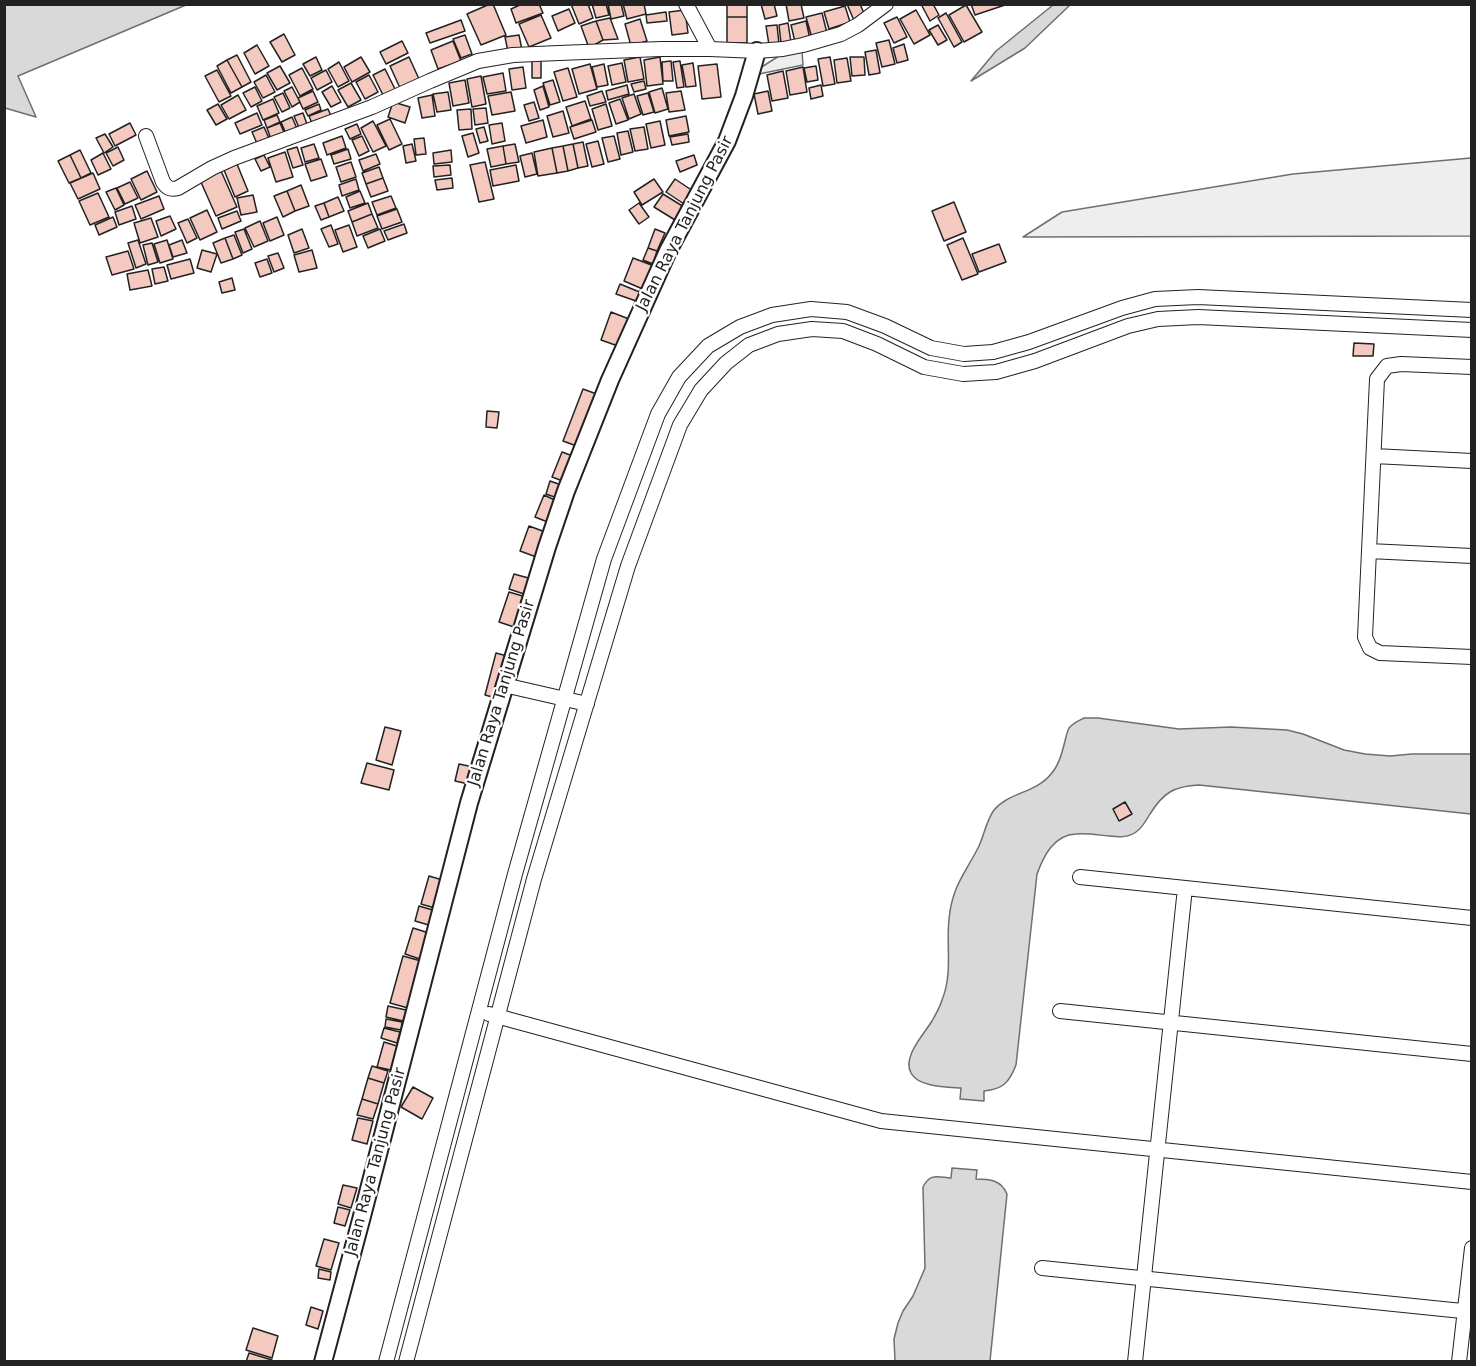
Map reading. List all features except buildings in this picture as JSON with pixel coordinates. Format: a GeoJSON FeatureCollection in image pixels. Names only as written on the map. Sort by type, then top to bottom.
{"type":"FeatureCollection","features":[{"type":"Feature","properties":{"kind":"street"},"geometry":{"type":"LineString","coordinates":[[686,4],[710,49]]}},
{"type":"Feature","properties":{"kind":"street"},"geometry":{"type":"LineString","coordinates":[[146,136],[163,182],[173,189],[234,158],[364,111],[478,61],[513,55],[661,49],[757,51],[783,49],[841,34],[858,25],[886,4]]}},
{"type":"Feature","properties":{"kind":"street","name":"Jalan Raya Tanjung Pasir"},"geometry":{"type":"LineString","coordinates":[[323,1362],[469,803],[557,517],[603,398],[668,251],[727,141],[744,96],[757,51]]}},
{"type":"Feature","properties":{"kind":"street"},"geometry":{"type":"LineString","coordinates":[[386,1362],[518,863],[604,558],[658,414],[679,377],[708,346],[740,327],[772,315],[811,309],[847,312],[885,326],[931,348],[964,354],[993,352],[1029,342],[1122,308],[1155,300],[1198,297],[1472,310]]}},
{"type":"Feature","properties":{"kind":"street"},"geometry":{"type":"LineString","coordinates":[[406,1362],[534,879],[628,566],[680,425],[701,390],[726,363],[748,345],[778,334],[812,329],[843,331],[877,344],[924,367],[963,374],[996,372],[1035,361],[1128,327],[1158,319],[1198,317],[1472,330]]}},
{"type":"Feature","properties":{"kind":"street"},"geometry":{"type":"LineString","coordinates":[[1472,367],[1401,364],[1387,366],[1377,379],[1365,637],[1370,648],[1380,653],[1472,657]]}},
{"type":"Feature","properties":{"kind":"street"},"geometry":{"type":"LineString","coordinates":[[1374,456],[1472,461]]}},
{"type":"Feature","properties":{"kind":"street"},"geometry":{"type":"LineString","coordinates":[[1369,551],[1472,556]]}},
{"type":"Feature","properties":{"kind":"street"},"geometry":{"type":"LineString","coordinates":[[504,685],[587,704]]}},
{"type":"Feature","properties":{"kind":"street"},"geometry":{"type":"LineString","coordinates":[[1080,877],[1472,918]]}},
{"type":"Feature","properties":{"kind":"street"},"geometry":{"type":"LineString","coordinates":[[1135,1362],[1185,888]]}},
{"type":"Feature","properties":{"kind":"street"},"geometry":{"type":"LineString","coordinates":[[478,1011],[880,1121],[1472,1182]]}},
{"type":"Feature","properties":{"kind":"street"},"geometry":{"type":"LineString","coordinates":[[1059,1011],[1472,1054]]}},
{"type":"Feature","properties":{"kind":"street"},"geometry":{"type":"LineString","coordinates":[[1459,1362],[1468,1312],[1472,1248]]}},
{"type":"Feature","properties":{"kind":"street"},"geometry":{"type":"LineString","coordinates":[[1042,1268],[1468,1312]]}},
{"type":"Feature","properties":{"kind":"shaded area"},"geometry":{"type":"Polygon","coordinates":[[[4,5],[186,5],[18,76],[36,117],[5,108],[4,5]]]}},
{"type":"Feature","properties":{"kind":"shaded area"},"geometry":{"type":"Polygon","coordinates":[[[1053,5],[1070,5],[1025,48],[971,81],[996,51],[1053,5]]]}},
{"type":"Feature","properties":{"kind":"shaded area"},"geometry":{"type":"Polygon","coordinates":[[[802,51],[803,65],[759,74],[744,96],[749,75],[779,56],[802,51]]]}},
{"type":"Feature","properties":{"kind":"shaded area"},"geometry":{"type":"Polygon","coordinates":[[[1471,158],[1471,236],[1023,237],[1062,212],[1293,174],[1471,158]]]}},
{"type":"Feature","properties":{"kind":"shaded area"},"geometry":{"type":"Polygon","coordinates":[[[1084,718],[1179,729],[1231,727],[1287,730],[1344,750],[1365,754],[1390,756],[1471,754],[1471,814],[1199,785],[1183,787],[1170,792],[1155,807],[1142,826],[1130,835],[1119,837],[1080,834],[1062,838],[1051,847],[1037,874],[1016,1065],[1005,1084],[996,1089],[984,1091],[984,1101],[960,1099],[961,1088],[926,1084],[915,1078],[909,1067],[909,1060],[915,1046],[932,1021],[945,990],[948,970],[948,929],[953,898],[994,810],[1007,799],[1038,785],[1051,774],[1060,759],[1069,728],[1084,718]]]}},
{"type":"Feature","properties":{"kind":"shaded area"},"geometry":{"type":"Polygon","coordinates":[[[952,1168],[977,1170],[976,1179],[994,1181],[1005,1189],[1007,1194],[990,1361],[895,1361],[894,1339],[898,1323],[925,1268],[923,1187],[931,1178],[951,1178],[952,1168]]]}}]}
